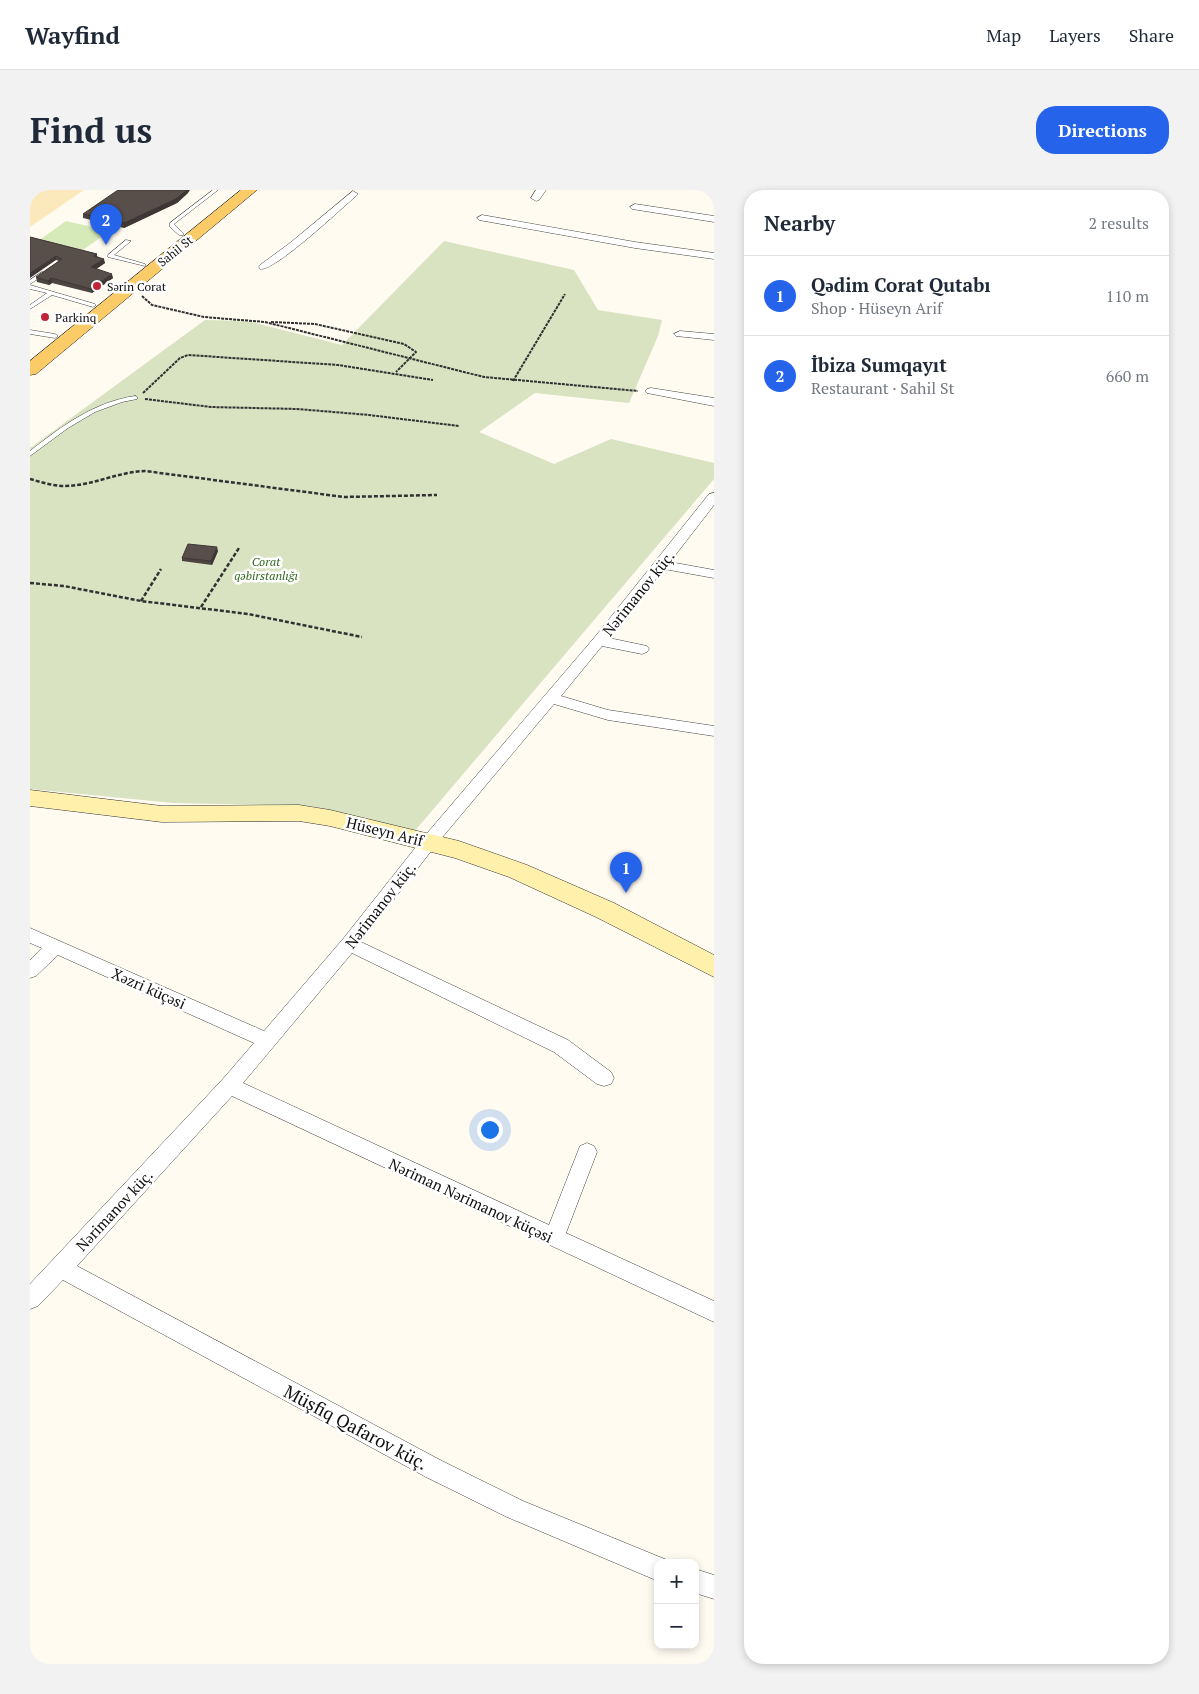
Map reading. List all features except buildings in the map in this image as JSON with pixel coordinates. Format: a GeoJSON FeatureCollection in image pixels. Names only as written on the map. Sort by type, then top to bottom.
{"type":"FeatureCollection","features":[{"type":"Feature","properties":{"kind":"main road","name":"Sahil St"},"geometry":{"type":"LineString","coordinates":[[30,357],[236,190]]}},
{"type":"Feature","properties":{"kind":"main road","name":"Sahil St"},"geometry":{"type":"LineString","coordinates":[[30,370],[250,190]]}},
{"type":"Feature","properties":{"kind":"street"},"geometry":{"type":"LineString","coordinates":[[264,267],[294,244],[352,192]]}},
{"type":"Feature","properties":{"kind":"street"},"geometry":{"type":"LineString","coordinates":[[635,207],[714,219]]}},
{"type":"Feature","properties":{"kind":"street"},"geometry":{"type":"LineString","coordinates":[[482,218],[714,256]]}},
{"type":"Feature","properties":{"kind":"street"},"geometry":{"type":"LineString","coordinates":[[680,334],[714,337]]}},
{"type":"Feature","properties":{"kind":"street"},"geometry":{"type":"LineString","coordinates":[[651,391],[714,402]]}},
{"type":"Feature","properties":{"kind":"street","name":"Nərimanov küç."},"geometry":{"type":"LineString","coordinates":[[30,1299],[229,1086],[267,1042],[349,944],[429,842],[598,641],[714,496]]}},
{"type":"Feature","properties":{"kind":"street"},"geometry":{"type":"LineString","coordinates":[[661,564],[714,574]]}},
{"type":"Feature","properties":{"kind":"street"},"geometry":{"type":"LineString","coordinates":[[598,641],[642,649]]}},
{"type":"Feature","properties":{"kind":"street"},"geometry":{"type":"LineString","coordinates":[[550,698],[608,715],[714,731]]}},
{"type":"Feature","properties":{"kind":"street","name":"Hüseyn Arif"},"geometry":{"type":"LineString","coordinates":[[30,798],[162,814],[299,813],[330,818],[429,842],[488,859],[518,871],[605,910],[714,967]]}},
{"type":"Feature","properties":{"kind":"street","name":"Xəzri küçəsi"},"geometry":{"type":"LineString","coordinates":[[30,935],[267,1042]]}},
{"type":"Feature","properties":{"kind":"street"},"geometry":{"type":"LineString","coordinates":[[349,944],[561,1046],[604,1078]]}},
{"type":"Feature","properties":{"kind":"street"},"geometry":{"type":"LineString","coordinates":[[30,971],[56,946]]}},
{"type":"Feature","properties":{"kind":"street","name":"Nəriman Nərimanov küçəsi"},"geometry":{"type":"LineString","coordinates":[[229,1086],[714,1312]]}},
{"type":"Feature","properties":{"kind":"street"},"geometry":{"type":"LineString","coordinates":[[554,1238],[587,1152]]}},
{"type":"Feature","properties":{"kind":"street","name":"Müşfiq Qafarov küç."},"geometry":{"type":"LineString","coordinates":[[61,1268],[474,1489],[515,1509],[654,1567]]}},
{"type":"Feature","properties":{"kind":"street"},"geometry":{"type":"LineString","coordinates":[[699,1582],[714,1587]]}},
{"type":"Feature","properties":{"kind":"lane"},"geometry":{"type":"LineString","coordinates":[[181,234],[172,224],[216,190]]}},
{"type":"Feature","properties":{"kind":"lane"},"geometry":{"type":"LineString","coordinates":[[128,241],[110,256],[143,265]]}},
{"type":"Feature","properties":{"kind":"lane"},"geometry":{"type":"LineString","coordinates":[[30,282],[51,268]]}},
{"type":"Feature","properties":{"kind":"lane"},"geometry":{"type":"LineString","coordinates":[[30,287],[93,305]]}},
{"type":"Feature","properties":{"kind":"lane"},"geometry":{"type":"LineString","coordinates":[[30,307],[51,293]]}},
{"type":"Feature","properties":{"kind":"lane"},"geometry":{"type":"LineString","coordinates":[[30,332],[55,336]]}},
{"type":"Feature","properties":{"kind":"lane"},"geometry":{"type":"LineString","coordinates":[[30,454],[49,438],[112,401],[135,398]]}},
{"type":"Feature","properties":{"kind":"path"},"geometry":{"type":"LineString","coordinates":[[125,291],[140,295],[152,305],[204,317],[314,324],[404,344],[416,352],[395,373]]}},
{"type":"Feature","properties":{"kind":"path"},"geometry":{"type":"LineString","coordinates":[[513,381],[565,294]]}},
{"type":"Feature","properties":{"kind":"path"},"geometry":{"type":"LineString","coordinates":[[265,322],[476,375],[513,381],[612,390],[651,391]]}},
{"type":"Feature","properties":{"kind":"path"},"geometry":{"type":"LineString","coordinates":[[135,398],[147,392],[180,358],[188,354],[338,365],[433,380]]}},
{"type":"Feature","properties":{"kind":"path"},"geometry":{"type":"LineString","coordinates":[[135,398],[211,407],[297,409],[369,415],[459,426]]}},
{"type":"Feature","properties":{"kind":"path"},"geometry":{"type":"LineString","coordinates":[[30,479],[58,486],[70,486],[123,472],[145,471],[344,497],[437,495]]}},
{"type":"Feature","properties":{"kind":"path"},"geometry":{"type":"LineString","coordinates":[[201,607],[239,548]]}},
{"type":"Feature","properties":{"kind":"path"},"geometry":{"type":"LineString","coordinates":[[142,601],[161,569]]}},
{"type":"Feature","properties":{"kind":"path"},"geometry":{"type":"LineString","coordinates":[[30,583],[64,586],[142,601],[248,614],[362,637]]}},
{"type":"Feature","properties":{"kind":"green space"},"geometry":{"type":"Polygon","coordinates":[[[66,221],[110,231],[80,252],[38,241],[66,221]]]}},
{"type":"Feature","properties":{"kind":"green space","name":"Corat qəbirstanlığı"},"geometry":{"type":"Polygon","coordinates":[[[444,241],[574,270],[598,310],[662,320],[658,336],[629,403],[535,393],[479,432],[554,464],[611,439],[714,463],[714,479],[413,833],[366,818],[310,806],[173,803],[30,789],[30,448],[205,320],[247,321],[342,345],[444,241]]]}},
{"type":"Feature","properties":{"kind":"sand"},"geometry":{"type":"Polygon","coordinates":[[[30,190],[84,190],[30,227],[30,190]]]}},
{"type":"Feature","properties":{"kind":"place","name":"İbiza Sumqayıt"},"geometry":{"type":"Point","coordinates":[106,245]}},
{"type":"Feature","properties":{"kind":"place","name":"Sərin Corat"},"geometry":{"type":"Point","coordinates":[97,286]}},
{"type":"Feature","properties":{"kind":"place","name":"Parkinq"},"geometry":{"type":"Point","coordinates":[45,317]}},
{"type":"Feature","properties":{"kind":"place","name":"Qədim Corat Qutabı"},"geometry":{"type":"Point","coordinates":[626,893]}}]}
